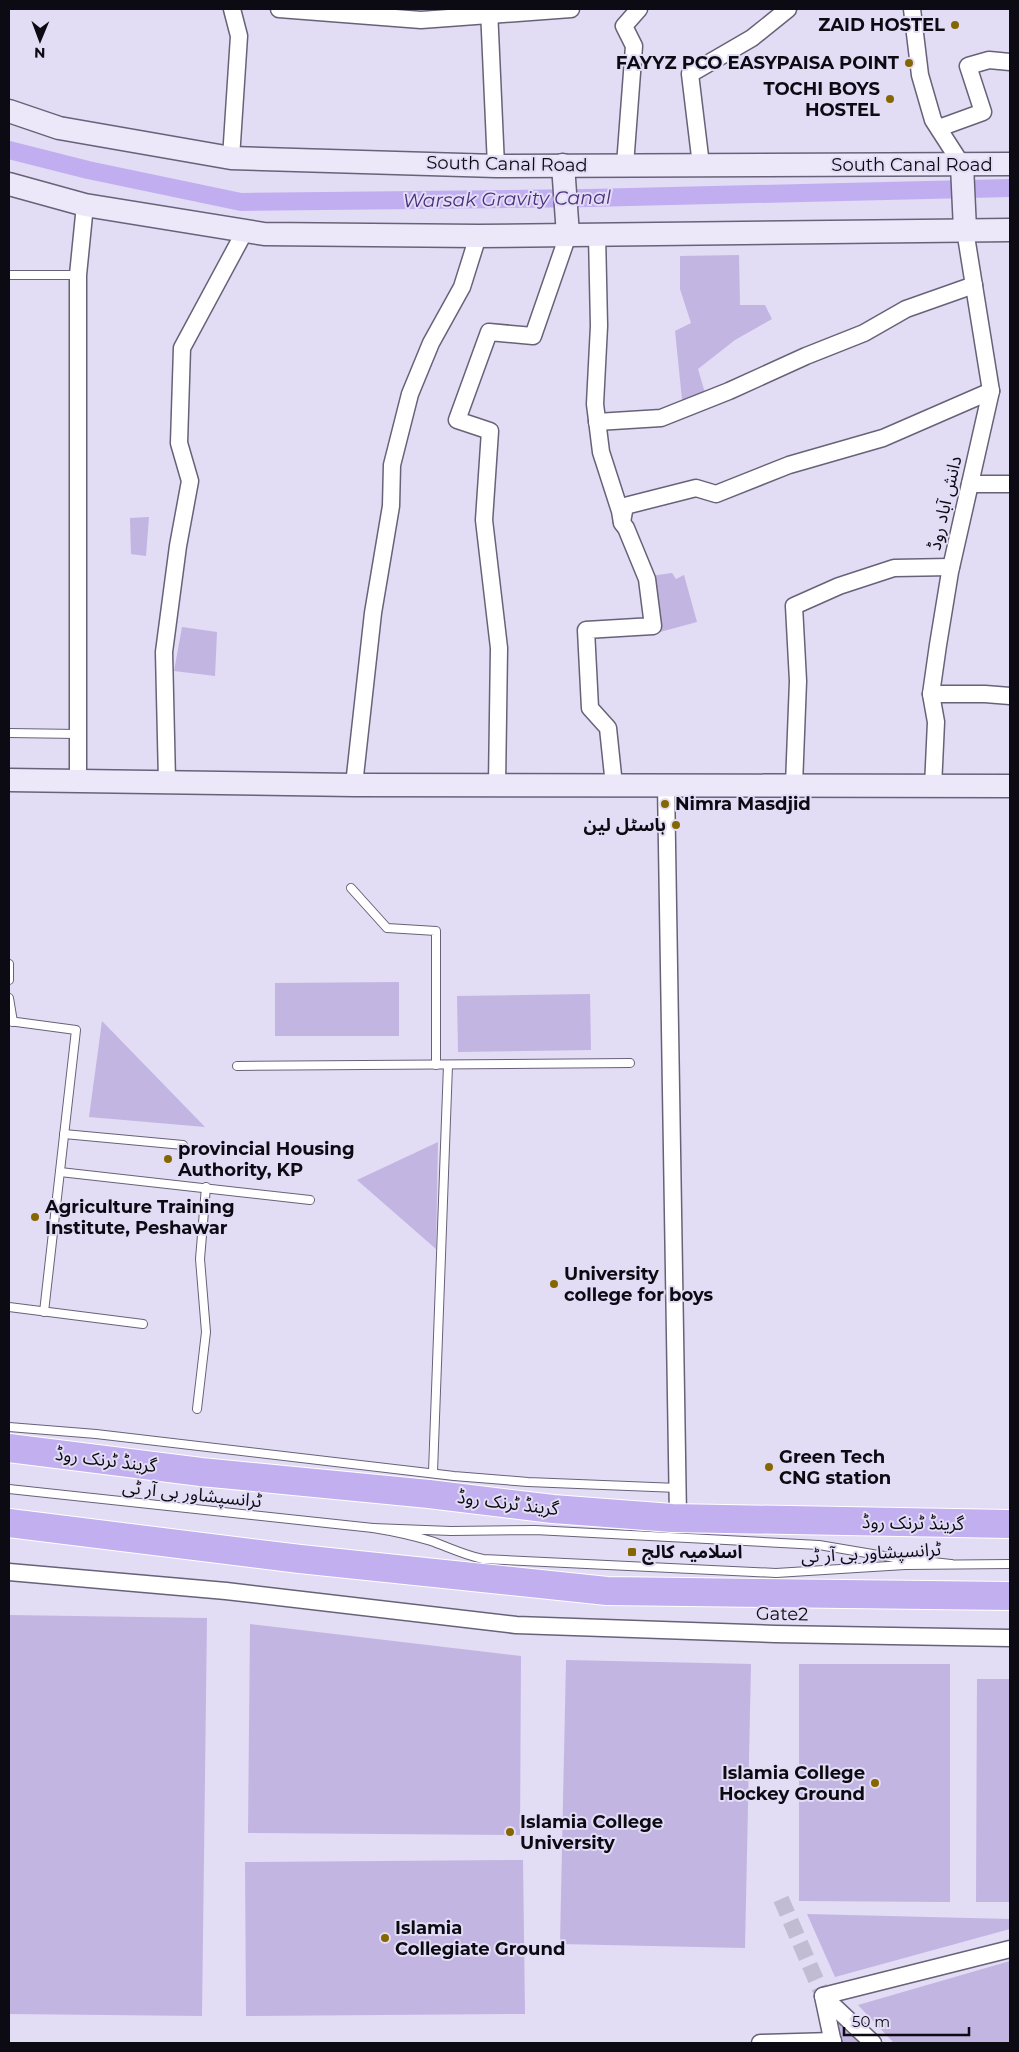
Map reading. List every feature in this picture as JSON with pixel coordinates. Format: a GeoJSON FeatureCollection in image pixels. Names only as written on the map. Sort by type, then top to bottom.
{"type":"FeatureCollection","features":[{"type":"Feature","properties":{"kind":"highway","name":"گرینڈ ٹرنک روڈ"},"geometry":{"type":"LineString","coordinates":[[9,1448],[201,1472],[420,1493],[552,1509],[672,1518],[680,1504],[1010,1524]]}},
{"type":"Feature","properties":{"kind":"highway"},"geometry":{"type":"LineString","coordinates":[[9,1523],[300,1558],[607,1590],[1010,1596]]}},
{"type":"Feature","properties":{"kind":"main road","name":"South Canal Road"},"geometry":{"type":"LineString","coordinates":[[9,111],[59,128],[231,158],[496,166],[1010,164]]}},
{"type":"Feature","properties":{"kind":"main road"},"geometry":{"type":"LineString","coordinates":[[962,165],[965,230]]}},
{"type":"Feature","properties":{"kind":"main road"},"geometry":{"type":"LineString","coordinates":[[564,166],[568,235]]}},
{"type":"Feature","properties":{"kind":"main road"},"geometry":{"type":"LineString","coordinates":[[9,184],[85,205],[264,234],[478,236],[1010,230]]}},
{"type":"Feature","properties":{"kind":"main road"},"geometry":{"type":"LineString","coordinates":[[9,780],[497,786],[794,784],[933,787],[1010,786]]}},
{"type":"Feature","properties":{"kind":"street"},"geometry":{"type":"LineString","coordinates":[[231,158],[239,36],[232,9]]}},
{"type":"Feature","properties":{"kind":"street"},"geometry":{"type":"LineString","coordinates":[[279,9],[421,20],[489,12],[571,9]]}},
{"type":"Feature","properties":{"kind":"street"},"geometry":{"type":"LineString","coordinates":[[625,166],[634,46],[624,26],[639,9]]}},
{"type":"Feature","properties":{"kind":"street"},"geometry":{"type":"LineString","coordinates":[[701,165],[690,74],[752,38],[788,9]]}},
{"type":"Feature","properties":{"kind":"street"},"geometry":{"type":"LineString","coordinates":[[912,9],[920,75],[934,120],[962,165]]}},
{"type":"Feature","properties":{"kind":"street"},"geometry":{"type":"LineString","coordinates":[[489,12],[496,166]]}},
{"type":"Feature","properties":{"kind":"street"},"geometry":{"type":"LineString","coordinates":[[939,128],[983,112],[968,66],[989,60],[1010,62]]}},
{"type":"Feature","properties":{"kind":"street"},"geometry":{"type":"LineString","coordinates":[[78,780],[78,275],[85,205]]}},
{"type":"Feature","properties":{"kind":"street","name":"دانش آباد روڈ"},"geometry":{"type":"LineString","coordinates":[[933,787],[936,722],[931,694],[951,567],[992,390],[965,230]]}},
{"type":"Feature","properties":{"kind":"street"},"geometry":{"type":"LineString","coordinates":[[167,781],[164,652],[178,546],[190,481],[179,443],[182,348],[245,231]]}},
{"type":"Feature","properties":{"kind":"street"},"geometry":{"type":"LineString","coordinates":[[597,234],[599,326],[595,404],[601,452],[620,510],[622,523],[626,528],[648,579],[653,626],[586,630],[590,708],[608,728],[614,785]]}},
{"type":"Feature","properties":{"kind":"street"},"geometry":{"type":"LineString","coordinates":[[497,786],[500,648],[484,520],[490,431],[457,420],[489,332],[533,336],[568,235]]}},
{"type":"Feature","properties":{"kind":"street"},"geometry":{"type":"LineString","coordinates":[[354,785],[373,614],[391,506],[392,465],[410,394],[430,343],[462,287],[478,236]]}},
{"type":"Feature","properties":{"kind":"street"},"geometry":{"type":"LineString","coordinates":[[597,422],[661,418],[864,333],[906,309],[974,286]]}},
{"type":"Feature","properties":{"kind":"street"},"geometry":{"type":"LineString","coordinates":[[622,523],[625,506],[696,488],[716,494],[789,464],[882,438],[992,390]]}},
{"type":"Feature","properties":{"kind":"street"},"geometry":{"type":"LineString","coordinates":[[970,484],[1010,484]]}},
{"type":"Feature","properties":{"kind":"street"},"geometry":{"type":"LineString","coordinates":[[794,784],[798,681],[794,606],[839,586],[894,568],[951,567]]}},
{"type":"Feature","properties":{"kind":"street"},"geometry":{"type":"LineString","coordinates":[[931,694],[1010,696]]}},
{"type":"Feature","properties":{"kind":"street"},"geometry":{"type":"LineString","coordinates":[[666,784],[680,1504]]}},
{"type":"Feature","properties":{"kind":"street","name":"Gate2"},"geometry":{"type":"LineString","coordinates":[[9,1572],[226,1591],[476,1621],[552,1626],[775,1634],[1010,1638]]}},
{"type":"Feature","properties":{"kind":"street"},"geometry":{"type":"LineString","coordinates":[[823,1996],[1010,1949]]}},
{"type":"Feature","properties":{"kind":"street"},"geometry":{"type":"LineString","coordinates":[[760,2043],[833,2042],[823,1996]]}},
{"type":"Feature","properties":{"kind":"street"},"geometry":{"type":"LineString","coordinates":[[823,1996],[872,2043]]}},
{"type":"Feature","properties":{"kind":"lane"},"geometry":{"type":"LineString","coordinates":[[9,275],[78,275]]}},
{"type":"Feature","properties":{"kind":"lane"},"geometry":{"type":"LineString","coordinates":[[9,733],[78,734]]}},
{"type":"Feature","properties":{"kind":"lane"},"geometry":{"type":"LineString","coordinates":[[351,888],[387,928],[436,931],[436,1065]]}},
{"type":"Feature","properties":{"kind":"lane"},"geometry":{"type":"LineString","coordinates":[[9,964],[9,980]]}},
{"type":"Feature","properties":{"kind":"lane"},"geometry":{"type":"LineString","coordinates":[[9,998],[11,1022],[76,1030],[44,1312]]}},
{"type":"Feature","properties":{"kind":"lane"},"geometry":{"type":"LineString","coordinates":[[237,1066],[630,1064]]}},
{"type":"Feature","properties":{"kind":"lane"},"geometry":{"type":"LineString","coordinates":[[433,1472],[448,1065]]}},
{"type":"Feature","properties":{"kind":"lane"},"geometry":{"type":"LineString","coordinates":[[64,1134],[183,1145]]}},
{"type":"Feature","properties":{"kind":"lane"},"geometry":{"type":"LineString","coordinates":[[60,1172],[310,1200]]}},
{"type":"Feature","properties":{"kind":"lane"},"geometry":{"type":"LineString","coordinates":[[197,1409],[206,1332],[200,1259],[206,1187]]}},
{"type":"Feature","properties":{"kind":"lane"},"geometry":{"type":"LineString","coordinates":[[9,1307],[143,1324]]}},
{"type":"Feature","properties":{"kind":"lane"},"geometry":{"type":"LineString","coordinates":[[9,1427],[96,1434],[528,1482],[680,1504]]}},
{"type":"Feature","properties":{"kind":"lane","name":"ٹرانسپشاور بی آر ٹی"},"geometry":{"type":"LineString","coordinates":[[9,1489],[372,1528],[408,1534],[462,1554],[483,1559],[776,1573],[859,1567],[951,1564]]}},
{"type":"Feature","properties":{"kind":"lane","name":"ٹرانسپشاور بی آر ٹی"},"geometry":{"type":"LineString","coordinates":[[372,1528],[451,1531],[535,1530],[819,1545],[896,1558],[951,1564]]}},
{"type":"Feature","properties":{"kind":"lane"},"geometry":{"type":"LineString","coordinates":[[951,1564],[1010,1564]]}},
{"type":"Feature","properties":{"kind":"shaded area"},"geometry":{"type":"Polygon","coordinates":[[[739,255],[740,305],[765,305],[772,319],[735,340],[698,369],[708,403],[683,409],[675,331],[691,323],[680,289],[680,256],[739,255]]]}},
{"type":"Feature","properties":{"kind":"shaded area"},"geometry":{"type":"Polygon","coordinates":[[[149,517],[146,556],[131,554],[130,518],[149,517]]]}},
{"type":"Feature","properties":{"kind":"shaded area"},"geometry":{"type":"Polygon","coordinates":[[[672,573],[676,579],[684,575],[697,622],[660,632],[650,576],[672,573]]]}},
{"type":"Feature","properties":{"kind":"shaded area"},"geometry":{"type":"Polygon","coordinates":[[[182,627],[217,632],[215,676],[174,671],[182,627]]]}},
{"type":"Feature","properties":{"kind":"shaded area"},"geometry":{"type":"Polygon","coordinates":[[[399,982],[399,1036],[275,1036],[275,983],[399,982]]]}},
{"type":"Feature","properties":{"kind":"shaded area"},"geometry":{"type":"Polygon","coordinates":[[[590,994],[591,1050],[458,1052],[457,996],[590,994]]]}},
{"type":"Feature","properties":{"kind":"shaded area"},"geometry":{"type":"Polygon","coordinates":[[[102,1021],[205,1127],[89,1117],[102,1021]]]}},
{"type":"Feature","properties":{"kind":"shaded area"},"geometry":{"type":"Polygon","coordinates":[[[438,1142],[436,1249],[357,1180],[438,1142]]]}},
{"type":"Feature","properties":{"kind":"shaded area"},"geometry":{"type":"Polygon","coordinates":[[[9,1615],[207,1618],[202,2016],[9,2014],[9,1615]]]}},
{"type":"Feature","properties":{"kind":"shaded area"},"geometry":{"type":"Polygon","coordinates":[[[250,1624],[521,1656],[520,1835],[248,1833],[250,1624]]]}},
{"type":"Feature","properties":{"kind":"shaded area"},"geometry":{"type":"Polygon","coordinates":[[[566,1660],[751,1664],[745,1948],[560,1944],[566,1660]]]}},
{"type":"Feature","properties":{"kind":"shaded area","name":"Islamia College Hockey Ground"},"geometry":{"type":"Polygon","coordinates":[[[799,1664],[950,1664],[950,1902],[799,1901],[799,1664]]]}},
{"type":"Feature","properties":{"kind":"shaded area"},"geometry":{"type":"Polygon","coordinates":[[[977,1679],[1010,1679],[1010,1902],[976,1902],[977,1679]]]}},
{"type":"Feature","properties":{"kind":"shaded area","name":"Islamia Collegiate Ground"},"geometry":{"type":"Polygon","coordinates":[[[523,1860],[525,2014],[246,2016],[245,1862],[523,1860]]]}},
{"type":"Feature","properties":{"kind":"shaded area"},"geometry":{"type":"Polygon","coordinates":[[[807,1914],[1010,1919],[1010,1929],[835,1977],[807,1914]]]}},
{"type":"Feature","properties":{"kind":"shaded area"},"geometry":{"type":"Polygon","coordinates":[[[1010,1961],[1010,2043],[894,2043],[858,2005],[1010,1961]]]}},
{"type":"Feature","properties":{"kind":"shaded area"},"geometry":{"type":"Polygon","coordinates":[[[837,2008],[874,2043],[833,2043],[837,2008]]]}},
{"type":"Feature","properties":{"kind":"waterway","name":"Warsak Gravity Canal"},"geometry":{"type":"LineString","coordinates":[[9,150],[88,170],[241,202],[589,198],[1010,188]]}},
{"type":"Feature","properties":{"kind":"tunnel"},"geometry":{"type":"LineString","coordinates":[[781,1899],[823,1996]]}},
{"type":"Feature","properties":{"kind":"place","name":"ZAID HOSTEL"},"geometry":{"type":"Point","coordinates":[955,25]}},
{"type":"Feature","properties":{"kind":"place","name":"FAYYZ PCO EASYPAISA POINT"},"geometry":{"type":"Point","coordinates":[909,63]}},
{"type":"Feature","properties":{"kind":"place","name":"TOCHI BOYS HOSTEL"},"geometry":{"type":"Point","coordinates":[890,99]}},
{"type":"Feature","properties":{"kind":"place","name":"Nimra Masdjid"},"geometry":{"type":"Point","coordinates":[665,804]}},
{"type":"Feature","properties":{"kind":"place","name":"ہاسٹل لین"},"geometry":{"type":"Point","coordinates":[676,825]}},
{"type":"Feature","properties":{"kind":"place","name":"provincial Housing Authority, KP"},"geometry":{"type":"Point","coordinates":[168,1159]}},
{"type":"Feature","properties":{"kind":"place","name":"Agriculture Training Institute, Peshawar"},"geometry":{"type":"Point","coordinates":[35,1217]}},
{"type":"Feature","properties":{"kind":"place","name":"University college for boys"},"geometry":{"type":"Point","coordinates":[554,1284]}},
{"type":"Feature","properties":{"kind":"place","name":"Green Tech CNG station"},"geometry":{"type":"Point","coordinates":[769,1467]}},
{"type":"Feature","properties":{"kind":"place","name":"اسلامیہ کالج"},"geometry":{"type":"Point","coordinates":[632,1552]}},
{"type":"Feature","properties":{"kind":"place","name":"Islamia College Hockey Ground"},"geometry":{"type":"Point","coordinates":[875,1783]}},
{"type":"Feature","properties":{"kind":"place","name":"Islamia College University"},"geometry":{"type":"Point","coordinates":[510,1832]}},
{"type":"Feature","properties":{"kind":"place","name":"Islamia Collegiate Ground"},"geometry":{"type":"Point","coordinates":[385,1938]}}]}
